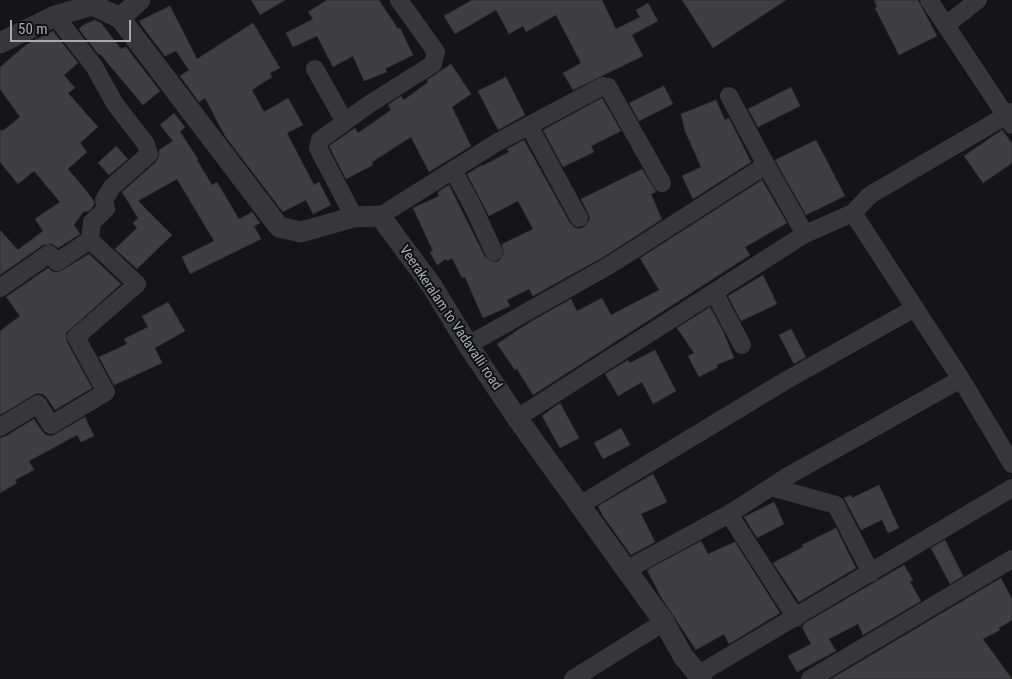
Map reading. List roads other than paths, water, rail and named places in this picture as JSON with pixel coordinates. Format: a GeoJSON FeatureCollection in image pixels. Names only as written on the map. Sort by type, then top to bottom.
{"type":"FeatureCollection","features":[{"type":"Feature","properties":{"kind":"street"},"geometry":{"type":"LineString","coordinates":[[120,18],[140,0]]}},
{"type":"Feature","properties":{"kind":"street"},"geometry":{"type":"LineString","coordinates":[[354,217],[318,148],[320,140],[368,104],[433,64],[436,52],[400,0]]}},
{"type":"Feature","properties":{"kind":"street"},"geometry":{"type":"LineString","coordinates":[[517,418],[805,234],[853,213],[870,195],[1010,118],[929,0]]}},
{"type":"Feature","properties":{"kind":"street"},"geometry":{"type":"LineString","coordinates":[[946,25],[978,0]]}},
{"type":"Feature","properties":{"kind":"street"},"geometry":{"type":"LineString","coordinates":[[0,43],[55,16],[93,5],[120,18],[279,228],[301,232],[354,217],[380,216],[496,143],[603,86],[608,87],[662,183]]}},
{"type":"Feature","properties":{"kind":"street"},"geometry":{"type":"LineString","coordinates":[[55,16],[94,66],[115,104],[146,144],[148,154],[112,186],[104,200],[106,209],[92,222],[90,240]]}},
{"type":"Feature","properties":{"kind":"street"},"geometry":{"type":"LineString","coordinates":[[315,69],[344,122]]}},
{"type":"Feature","properties":{"kind":"street"},"geometry":{"type":"LineString","coordinates":[[729,96],[805,234]]}},
{"type":"Feature","properties":{"kind":"street"},"geometry":{"type":"LineString","coordinates":[[529,126],[579,218]]}},
{"type":"Feature","properties":{"kind":"street"},"geometry":{"type":"LineString","coordinates":[[468,345],[610,265],[766,165]]}},
{"type":"Feature","properties":{"kind":"street"},"geometry":{"type":"LineString","coordinates":[[452,170],[473,207],[494,252]]}},
{"type":"Feature","properties":{"kind":"street"},"geometry":{"type":"LineString","coordinates":[[853,213],[961,379],[1012,464]]}},
{"type":"Feature","properties":{"kind":"street","name":"Veerakeralam to Vadavalli road"},"geometry":{"type":"LineString","coordinates":[[380,216],[432,286],[468,345],[517,418],[664,622],[683,656],[700,676]]}},
{"type":"Feature","properties":{"kind":"street"},"geometry":{"type":"LineString","coordinates":[[0,288],[49,254],[56,262],[90,240]]}},
{"type":"Feature","properties":{"kind":"street"},"geometry":{"type":"LineString","coordinates":[[1,423],[38,404],[52,425],[106,392],[76,337],[137,284],[90,240]]}},
{"type":"Feature","properties":{"kind":"street"},"geometry":{"type":"LineString","coordinates":[[714,292],[742,346]]}},
{"type":"Feature","properties":{"kind":"street"},"geometry":{"type":"LineString","coordinates":[[580,505],[785,381],[915,308]]}},
{"type":"Feature","properties":{"kind":"street"},"geometry":{"type":"LineString","coordinates":[[626,570],[729,514],[771,487],[961,379]]}},
{"type":"Feature","properties":{"kind":"street"},"geometry":{"type":"LineString","coordinates":[[771,487],[836,505],[871,573]]}},
{"type":"Feature","properties":{"kind":"street"},"geometry":{"type":"LineString","coordinates":[[700,676],[1012,488]]}},
{"type":"Feature","properties":{"kind":"street"},"geometry":{"type":"LineString","coordinates":[[729,514],[796,618]]}},
{"type":"Feature","properties":{"kind":"street"},"geometry":{"type":"LineString","coordinates":[[810,679],[1012,559]]}},
{"type":"Feature","properties":{"kind":"street"},"geometry":{"type":"LineString","coordinates":[[573,679],[664,622]]}}]}
